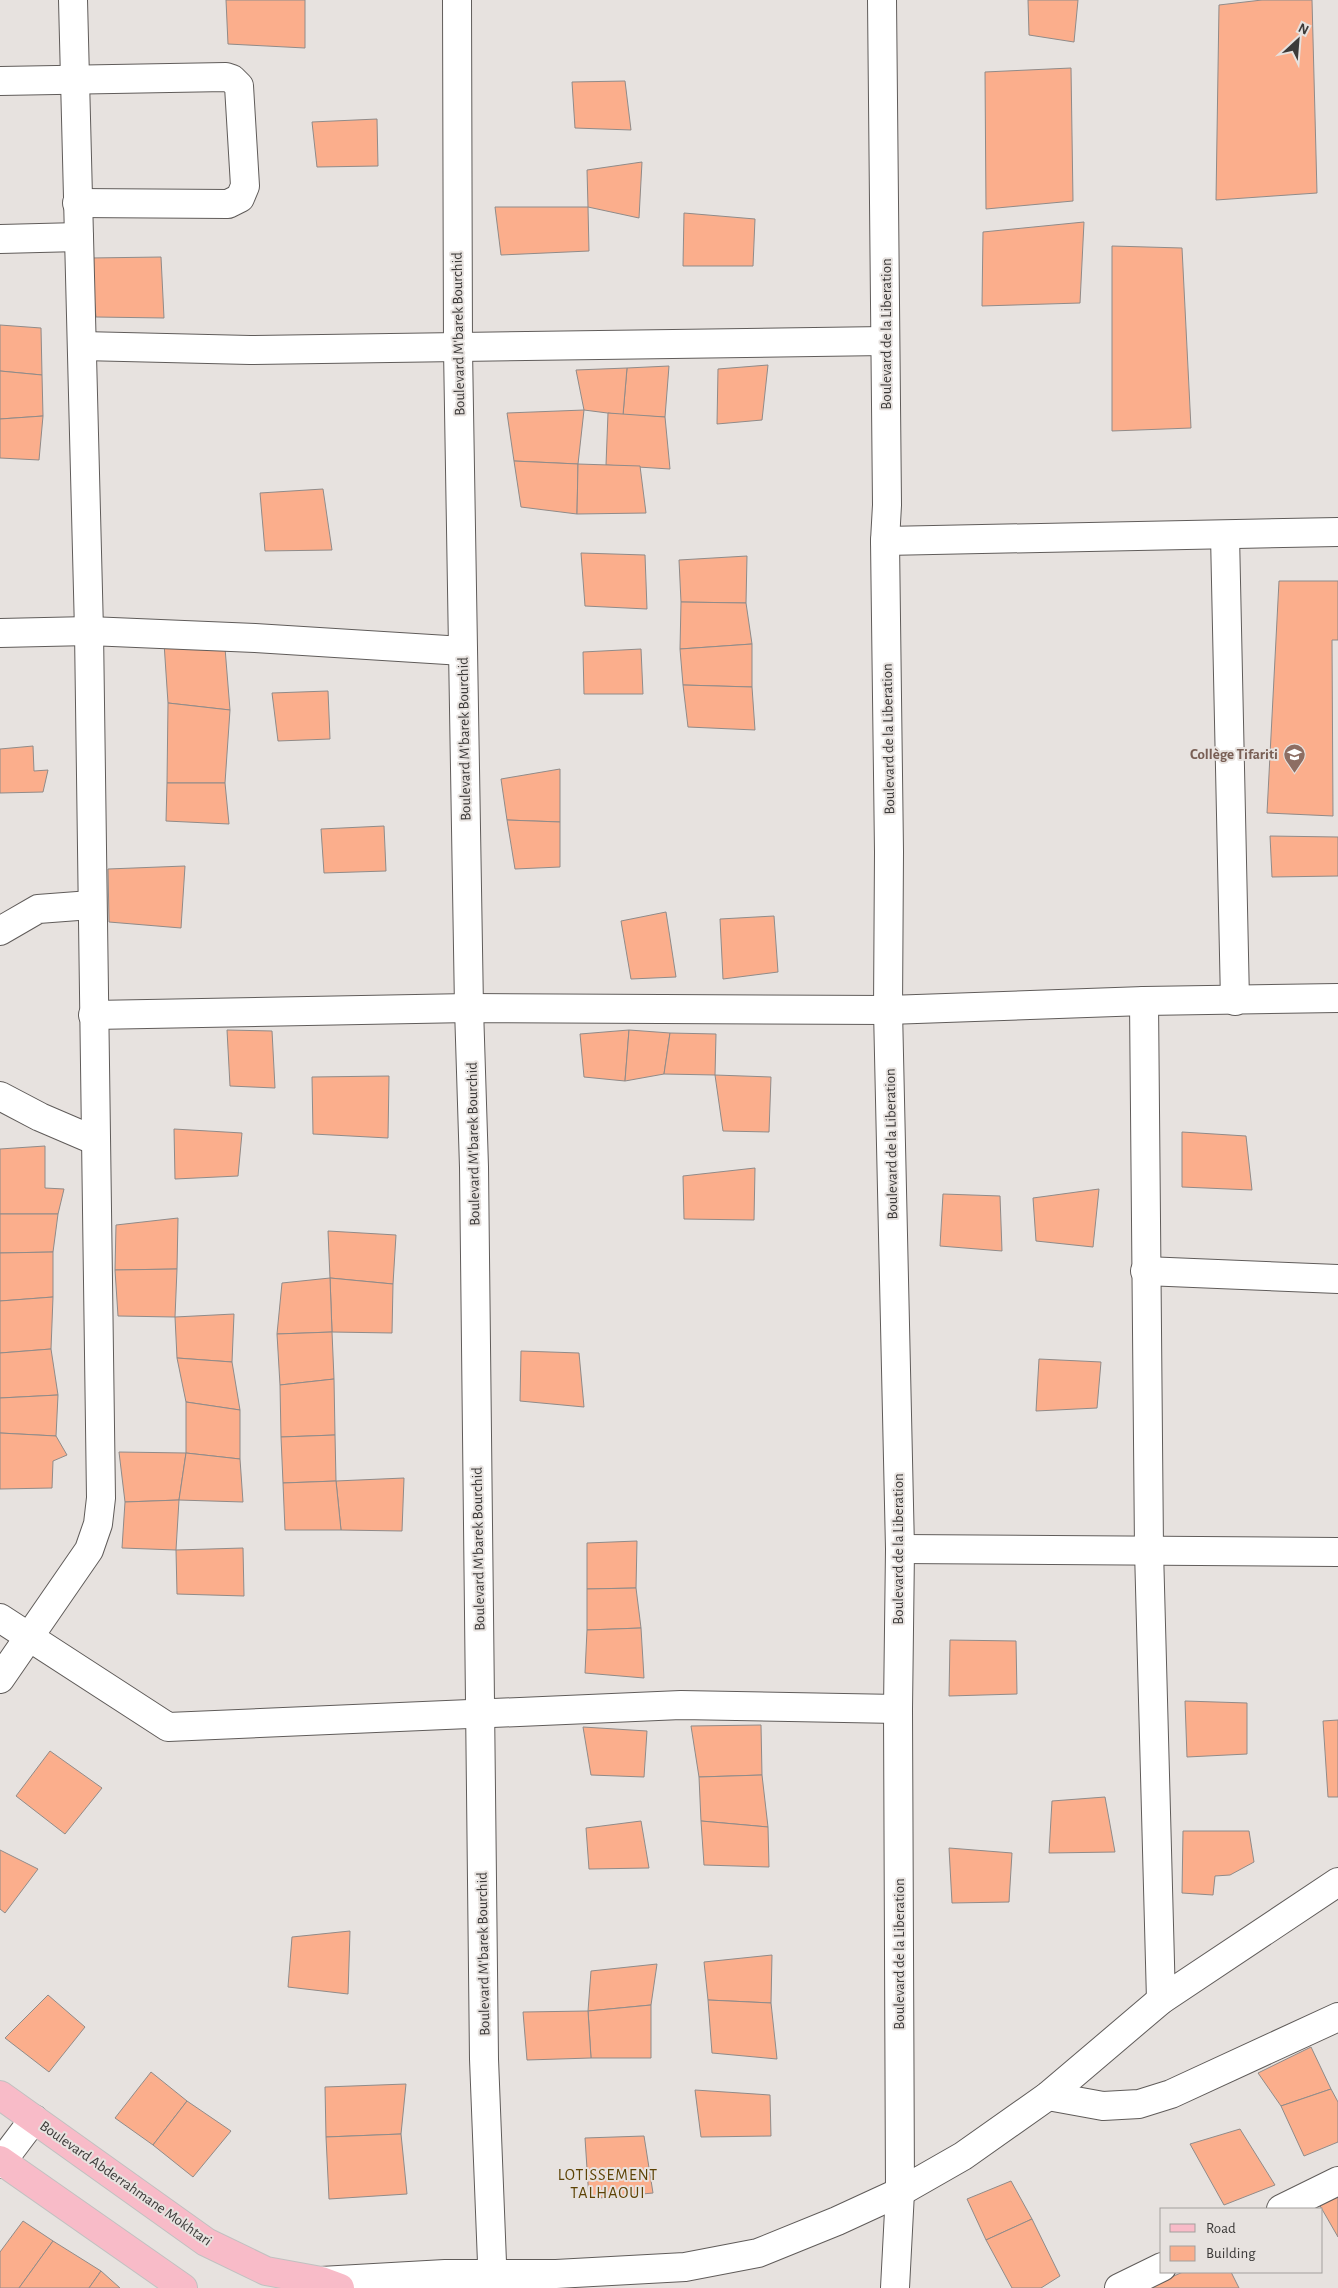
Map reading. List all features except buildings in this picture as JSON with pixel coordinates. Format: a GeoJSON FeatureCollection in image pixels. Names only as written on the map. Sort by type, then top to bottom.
{"type":"FeatureCollection","features":[{"type":"Feature","properties":{"kind":"main road","name":"Boulevard Abderrahmane Mokhtari"},"geometry":{"type":"LineString","coordinates":[[0,2094],[206,2242],[266,2271],[330,2284]]}},
{"type":"Feature","properties":{"kind":"main road"},"geometry":{"type":"LineString","coordinates":[[1,2162],[183,2288]]}},
{"type":"Feature","properties":{"kind":"street"},"geometry":{"type":"LineString","coordinates":[[0,1679],[89,1550],[98,1524],[101,1498],[89,631],[73,0]]}},
{"type":"Feature","properties":{"kind":"street","name":"Boulevard M'barek Bourchid"},"geometry":{"type":"LineString","coordinates":[[456,0],[458,349],[469,1008],[474,1167],[484,2060],[493,2280]]}},
{"type":"Feature","properties":{"kind":"street","name":"Boulevard de la Liberation"},"geometry":{"type":"LineString","coordinates":[[882,0],[887,505],[885,541],[889,852],[888,1010],[900,1548],[898,1709],[900,2192],[895,2288]]}},
{"type":"Feature","properties":{"kind":"street"},"geometry":{"type":"LineString","coordinates":[[0,82],[226,77],[232,78],[239,86],[245,186],[240,198],[228,204],[78,203]]}},
{"type":"Feature","properties":{"kind":"street"},"geometry":{"type":"LineString","coordinates":[[0,239],[79,237]]}},
{"type":"Feature","properties":{"kind":"street"},"geometry":{"type":"LineString","coordinates":[[82,346],[250,350],[458,349],[885,341]]}},
{"type":"Feature","properties":{"kind":"street"},"geometry":{"type":"LineString","coordinates":[[885,541],[1338,532]]}},
{"type":"Feature","properties":{"kind":"street"},"geometry":{"type":"LineString","coordinates":[[1225,535],[1235,1001]]}},
{"type":"Feature","properties":{"kind":"street"},"geometry":{"type":"LineString","coordinates":[[0,633],[89,631],[265,638],[463,650]]}},
{"type":"Feature","properties":{"kind":"street"},"geometry":{"type":"LineString","coordinates":[[0,931],[38,909],[92,905]]}},
{"type":"Feature","properties":{"kind":"street"},"geometry":{"type":"LineString","coordinates":[[93,1015],[469,1008],[888,1010],[1338,998]]}},
{"type":"Feature","properties":{"kind":"street"},"geometry":{"type":"LineString","coordinates":[[1144,1002],[1149,1550],[1161,2000]]}},
{"type":"Feature","properties":{"kind":"street"},"geometry":{"type":"LineString","coordinates":[[0,1096],[40,1117],[96,1141]]}},
{"type":"Feature","properties":{"kind":"street"},"geometry":{"type":"LineString","coordinates":[[1145,1271],[1338,1279]]}},
{"type":"Feature","properties":{"kind":"street"},"geometry":{"type":"LineString","coordinates":[[900,1548],[1338,1552]]}},
{"type":"Feature","properties":{"kind":"street"},"geometry":{"type":"LineString","coordinates":[[0,1618],[168,1727],[682,1705],[898,1709]]}},
{"type":"Feature","properties":{"kind":"street","name":"Boulevard Abderrahmane Mokhtari"},"geometry":{"type":"LineString","coordinates":[[330,2284],[493,2280],[556,2274],[685,2267],[758,2253],[837,2221],[900,2192],[964,2156],[1048,2096],[1161,2000],[1338,1882]]}},
{"type":"Feature","properties":{"kind":"street"},"geometry":{"type":"LineString","coordinates":[[1048,2096],[1103,2106],[1139,2104],[1170,2094],[1337,2022]]}},
{"type":"Feature","properties":{"kind":"street"},"geometry":{"type":"LineString","coordinates":[[1,2162],[34,2119]]}},
{"type":"Feature","properties":{"kind":"street"},"geometry":{"type":"LineString","coordinates":[[1283,2208],[1338,2181]]}},
{"type":"Feature","properties":{"kind":"street"},"geometry":{"type":"LineString","coordinates":[[1119,2288],[1160,2268]]}},
{"type":"Feature","properties":{"kind":"place","name":"Collège Tifariti"},"geometry":{"type":"Point","coordinates":[1294,773]}},
{"type":"Feature","properties":{"kind":"district","name":"LOTISSEMENT TALHAOUI"},"geometry":{"type":"Point","coordinates":[608,2183]}}]}
